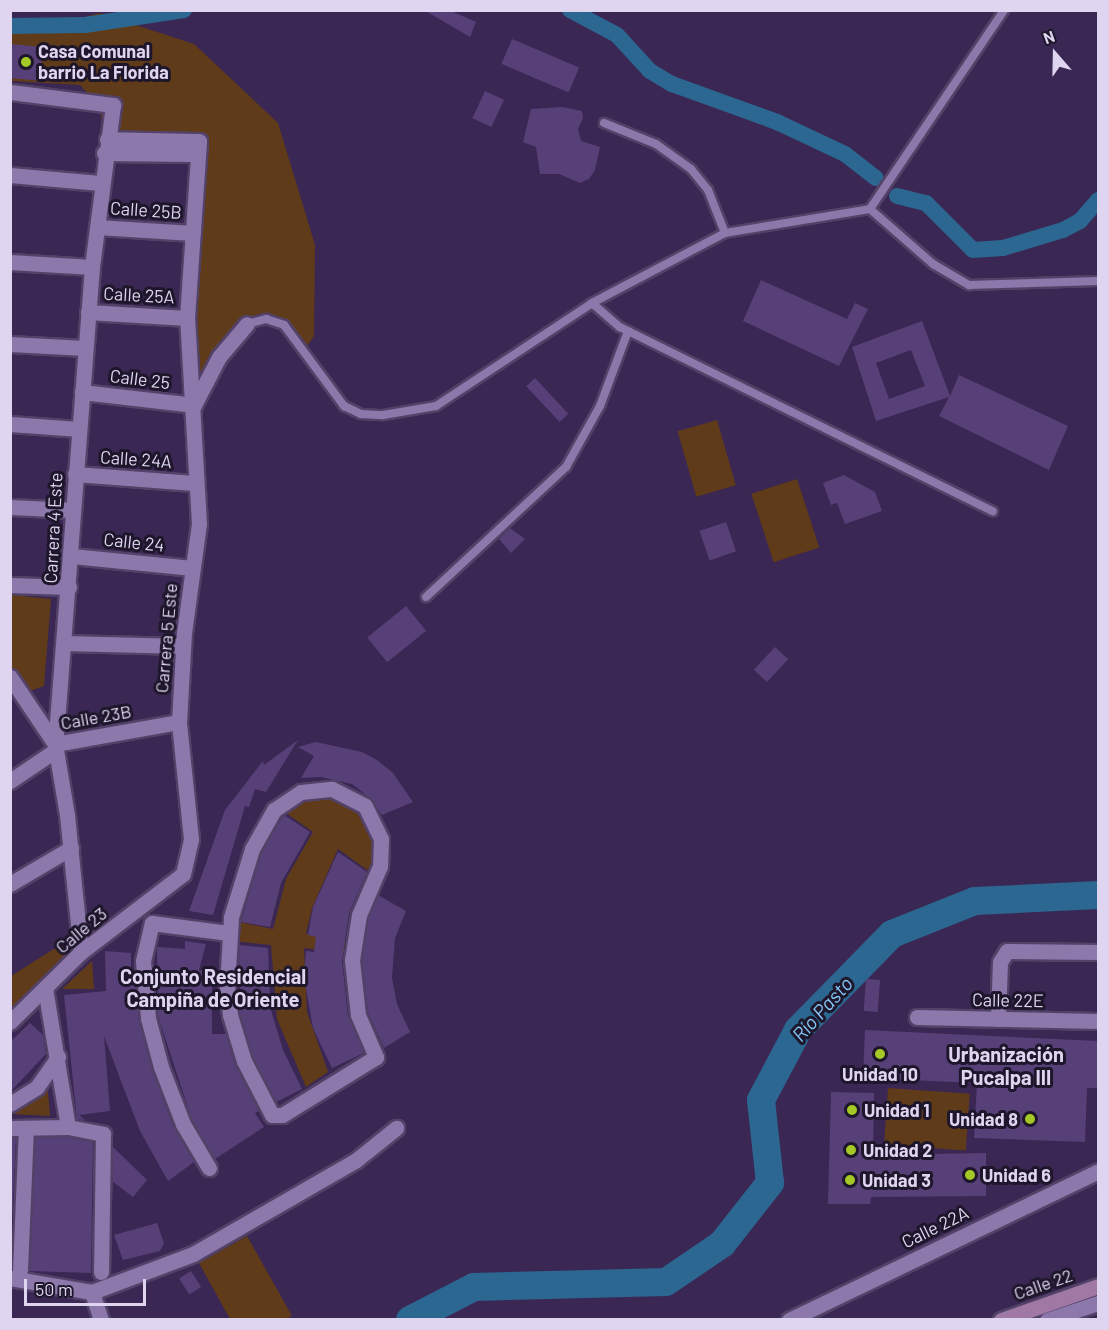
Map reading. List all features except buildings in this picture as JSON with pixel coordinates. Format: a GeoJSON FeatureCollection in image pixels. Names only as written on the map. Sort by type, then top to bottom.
{"type":"FeatureCollection","features":[{"type":"Feature","properties":{"kind":"main road","name":"Calle 22"},"geometry":{"type":"LineString","coordinates":[[1001,1320],[1098,1286]]}},
{"type":"Feature","properties":{"kind":"street","name":"Carrera 4 Este"},"geometry":{"type":"LineString","coordinates":[[10,92],[113,105],[100,183],[88,312],[75,474],[72,556],[56,747],[81,952]]}},
{"type":"Feature","properties":{"kind":"street","name":"Carrera 5 Este"},"geometry":{"type":"LineString","coordinates":[[106,146],[195,147],[188,318],[194,405],[194,483],[199,524],[183,646],[180,722],[190,807],[191,839],[183,874]]}},
{"type":"Feature","properties":{"kind":"street"},"geometry":{"type":"LineString","coordinates":[[10,175],[100,183]]}},
{"type":"Feature","properties":{"kind":"street","name":"Calle 25B"},"geometry":{"type":"LineString","coordinates":[[97,226],[193,233]]}},
{"type":"Feature","properties":{"kind":"street"},"geometry":{"type":"LineString","coordinates":[[10,262],[92,267]]}},
{"type":"Feature","properties":{"kind":"street","name":"Calle 25A"},"geometry":{"type":"LineString","coordinates":[[88,312],[188,318]]}},
{"type":"Feature","properties":{"kind":"street","name":"Carrera 5 Este"},"geometry":{"type":"LineString","coordinates":[[194,405],[219,357],[247,324]]}},
{"type":"Feature","properties":{"kind":"street"},"geometry":{"type":"LineString","coordinates":[[10,344],[85,348]]}},
{"type":"Feature","properties":{"kind":"street","name":"Calle 25"},"geometry":{"type":"LineString","coordinates":[[82,392],[194,405]]}},
{"type":"Feature","properties":{"kind":"street"},"geometry":{"type":"LineString","coordinates":[[10,424],[79,429]]}},
{"type":"Feature","properties":{"kind":"street","name":"Calle 24A"},"geometry":{"type":"LineString","coordinates":[[75,474],[194,483]]}},
{"type":"Feature","properties":{"kind":"street"},"geometry":{"type":"LineString","coordinates":[[10,507],[73,510]]}},
{"type":"Feature","properties":{"kind":"street","name":"Calle 24"},"geometry":{"type":"LineString","coordinates":[[72,556],[192,568]]}},
{"type":"Feature","properties":{"kind":"street"},"geometry":{"type":"LineString","coordinates":[[10,585],[69,587]]}},
{"type":"Feature","properties":{"kind":"street"},"geometry":{"type":"LineString","coordinates":[[64,643],[183,646]]}},
{"type":"Feature","properties":{"kind":"street"},"geometry":{"type":"LineString","coordinates":[[11,678],[56,747]]}},
{"type":"Feature","properties":{"kind":"street","name":"Calle 23B"},"geometry":{"type":"LineString","coordinates":[[10,781],[56,747],[180,722]]}},
{"type":"Feature","properties":{"kind":"street"},"geometry":{"type":"LineString","coordinates":[[316,788],[342,792],[361,802],[379,830],[382,858],[356,929],[352,979],[360,1024],[376,1057],[282,1115],[272,1115],[248,1070],[232,1027],[227,992],[228,933],[252,849],[274,810],[293,795],[316,788]]}},
{"type":"Feature","properties":{"kind":"street"},"geometry":{"type":"LineString","coordinates":[[10,884],[70,848]]}},
{"type":"Feature","properties":{"kind":"street","name":"Calle 23"},"geometry":{"type":"LineString","coordinates":[[10,1022],[81,952],[183,874]]}},
{"type":"Feature","properties":{"kind":"street"},"geometry":{"type":"LineString","coordinates":[[140,907],[152,923],[228,933]]}},
{"type":"Feature","properties":{"kind":"street"},"geometry":{"type":"LineString","coordinates":[[152,923],[143,969],[150,1026],[178,1114],[209,1168]]}},
{"type":"Feature","properties":{"kind":"street"},"geometry":{"type":"LineString","coordinates":[[998,1019],[1000,962],[1006,951],[1098,952]]}},
{"type":"Feature","properties":{"kind":"street"},"geometry":{"type":"LineString","coordinates":[[45,988],[68,1127]]}},
{"type":"Feature","properties":{"kind":"street","name":"Calle 22E"},"geometry":{"type":"LineString","coordinates":[[917,1017],[1098,1021]]}},
{"type":"Feature","properties":{"kind":"street"},"geometry":{"type":"LineString","coordinates":[[10,1104],[37,1087],[58,1057]]}},
{"type":"Feature","properties":{"kind":"street"},"geometry":{"type":"LineString","coordinates":[[101,1272],[103,1134],[68,1127],[18,1128],[15,1274],[92,1292],[193,1254],[356,1161],[396,1128]]}},
{"type":"Feature","properties":{"kind":"street","name":"Calle 22A"},"geometry":{"type":"LineString","coordinates":[[789,1320],[1098,1170]]}},
{"type":"Feature","properties":{"kind":"street"},"geometry":{"type":"LineString","coordinates":[[92,1292],[101,1320]]}},
{"type":"Feature","properties":{"kind":"street"},"geometry":{"type":"LineString","coordinates":[[1047,1320],[1065,1317],[1098,1303]]}},
{"type":"Feature","properties":{"kind":"lane"},"geometry":{"type":"LineString","coordinates":[[247,324],[266,319],[284,325],[344,406],[361,414],[383,415],[436,406],[592,303],[725,233],[870,209],[1004,10]]}},
{"type":"Feature","properties":{"kind":"lane"},"geometry":{"type":"LineString","coordinates":[[604,123],[656,144],[691,169],[708,190],[725,233]]}},
{"type":"Feature","properties":{"kind":"lane"},"geometry":{"type":"LineString","coordinates":[[870,209],[933,264],[969,285],[1098,281]]}},
{"type":"Feature","properties":{"kind":"lane"},"geometry":{"type":"LineString","coordinates":[[592,303],[628,331],[993,511]]}},
{"type":"Feature","properties":{"kind":"lane"},"geometry":{"type":"LineString","coordinates":[[426,597],[566,467],[600,406],[628,331]]}},
{"type":"Feature","properties":{"kind":"shaded area"},"geometry":{"type":"Polygon","coordinates":[[[99,13],[194,44],[278,123],[315,245],[314,336],[307,346],[297,332],[266,321],[240,324],[185,409],[180,330],[192,315],[200,237],[201,165],[165,141],[98,144],[102,121],[99,106],[80,85],[11,81],[10,31],[58,25],[99,13]]]}},
{"type":"Feature","properties":{"kind":"shaded area"},"geometry":{"type":"Polygon","coordinates":[[[717,420],[736,485],[696,497],[678,431],[717,420]]]}},
{"type":"Feature","properties":{"kind":"shaded area"},"geometry":{"type":"Polygon","coordinates":[[[797,479],[819,547],[774,562],[751,494],[797,479]]]}},
{"type":"Feature","properties":{"kind":"shaded area"},"geometry":{"type":"Polygon","coordinates":[[[11,595],[51,599],[44,686],[27,692],[11,666],[11,595]]]}},
{"type":"Feature","properties":{"kind":"shaded area"},"geometry":{"type":"Polygon","coordinates":[[[308,796],[331,796],[347,802],[370,827],[375,844],[370,872],[338,849],[312,908],[306,934],[345,940],[344,953],[304,948],[307,1012],[328,1072],[306,1087],[277,1019],[271,945],[231,941],[234,921],[273,929],[286,879],[313,832],[283,811],[308,796]]]}},
{"type":"Feature","properties":{"kind":"shaded area"},"geometry":{"type":"Polygon","coordinates":[[[68,940],[75,953],[11,1019],[11,976],[68,940]]]}},
{"type":"Feature","properties":{"kind":"shaded area"},"geometry":{"type":"Polygon","coordinates":[[[92,961],[94,989],[62,989],[92,961]]]}},
{"type":"Feature","properties":{"kind":"shaded area"},"geometry":{"type":"Polygon","coordinates":[[[47,1080],[50,1116],[11,1114],[10,1111],[47,1080]]]}},
{"type":"Feature","properties":{"kind":"shaded area"},"geometry":{"type":"Polygon","coordinates":[[[888,1088],[970,1094],[966,1151],[884,1145],[888,1088]]]}},
{"type":"Feature","properties":{"kind":"shaded area"},"geometry":{"type":"Polygon","coordinates":[[[247,1236],[292,1316],[286,1319],[230,1319],[199,1263],[247,1236]]]}},
{"type":"Feature","properties":{"kind":"waterway"},"geometry":{"type":"LineString","coordinates":[[10,26],[85,25],[184,10]]}},
{"type":"Feature","properties":{"kind":"waterway"},"geometry":{"type":"LineString","coordinates":[[570,10],[617,35],[650,71],[672,84],[777,122],[845,154],[876,178]]}},
{"type":"Feature","properties":{"kind":"waterway"},"geometry":{"type":"LineString","coordinates":[[897,196],[926,203],[973,250],[1003,248],[1063,230],[1080,221],[1098,200]]}},
{"type":"Feature","properties":{"kind":"waterway","name":"Río Pasto"},"geometry":{"type":"LineString","coordinates":[[410,1320],[474,1287],[666,1282],[722,1244],[770,1183],[761,1100],[798,1030],[892,934],[975,901],[1098,895]]}},
{"type":"Feature","properties":{"kind":"place","name":"Casa Comunal barrio La Florida"},"geometry":{"type":"Point","coordinates":[26,62]}},
{"type":"Feature","properties":{"kind":"place","name":"Unidad 10"},"geometry":{"type":"Point","coordinates":[880,1054]}},
{"type":"Feature","properties":{"kind":"place","name":"Unidad 1"},"geometry":{"type":"Point","coordinates":[852,1110]}},
{"type":"Feature","properties":{"kind":"place","name":"Unidad 8"},"geometry":{"type":"Point","coordinates":[1030,1119]}},
{"type":"Feature","properties":{"kind":"place","name":"Unidad 2"},"geometry":{"type":"Point","coordinates":[851,1150]}},
{"type":"Feature","properties":{"kind":"place","name":"Unidad 6"},"geometry":{"type":"Point","coordinates":[970,1175]}},
{"type":"Feature","properties":{"kind":"place","name":"Unidad 3"},"geometry":{"type":"Point","coordinates":[850,1180]}},
{"type":"Feature","properties":{"kind":"district","name":"Conjunto Residencial Campiña de Oriente"},"geometry":{"type":"Point","coordinates":[213,988]}},
{"type":"Feature","properties":{"kind":"district","name":"Urbanización Pucalpa III"},"geometry":{"type":"Point","coordinates":[1006,1066]}}]}
